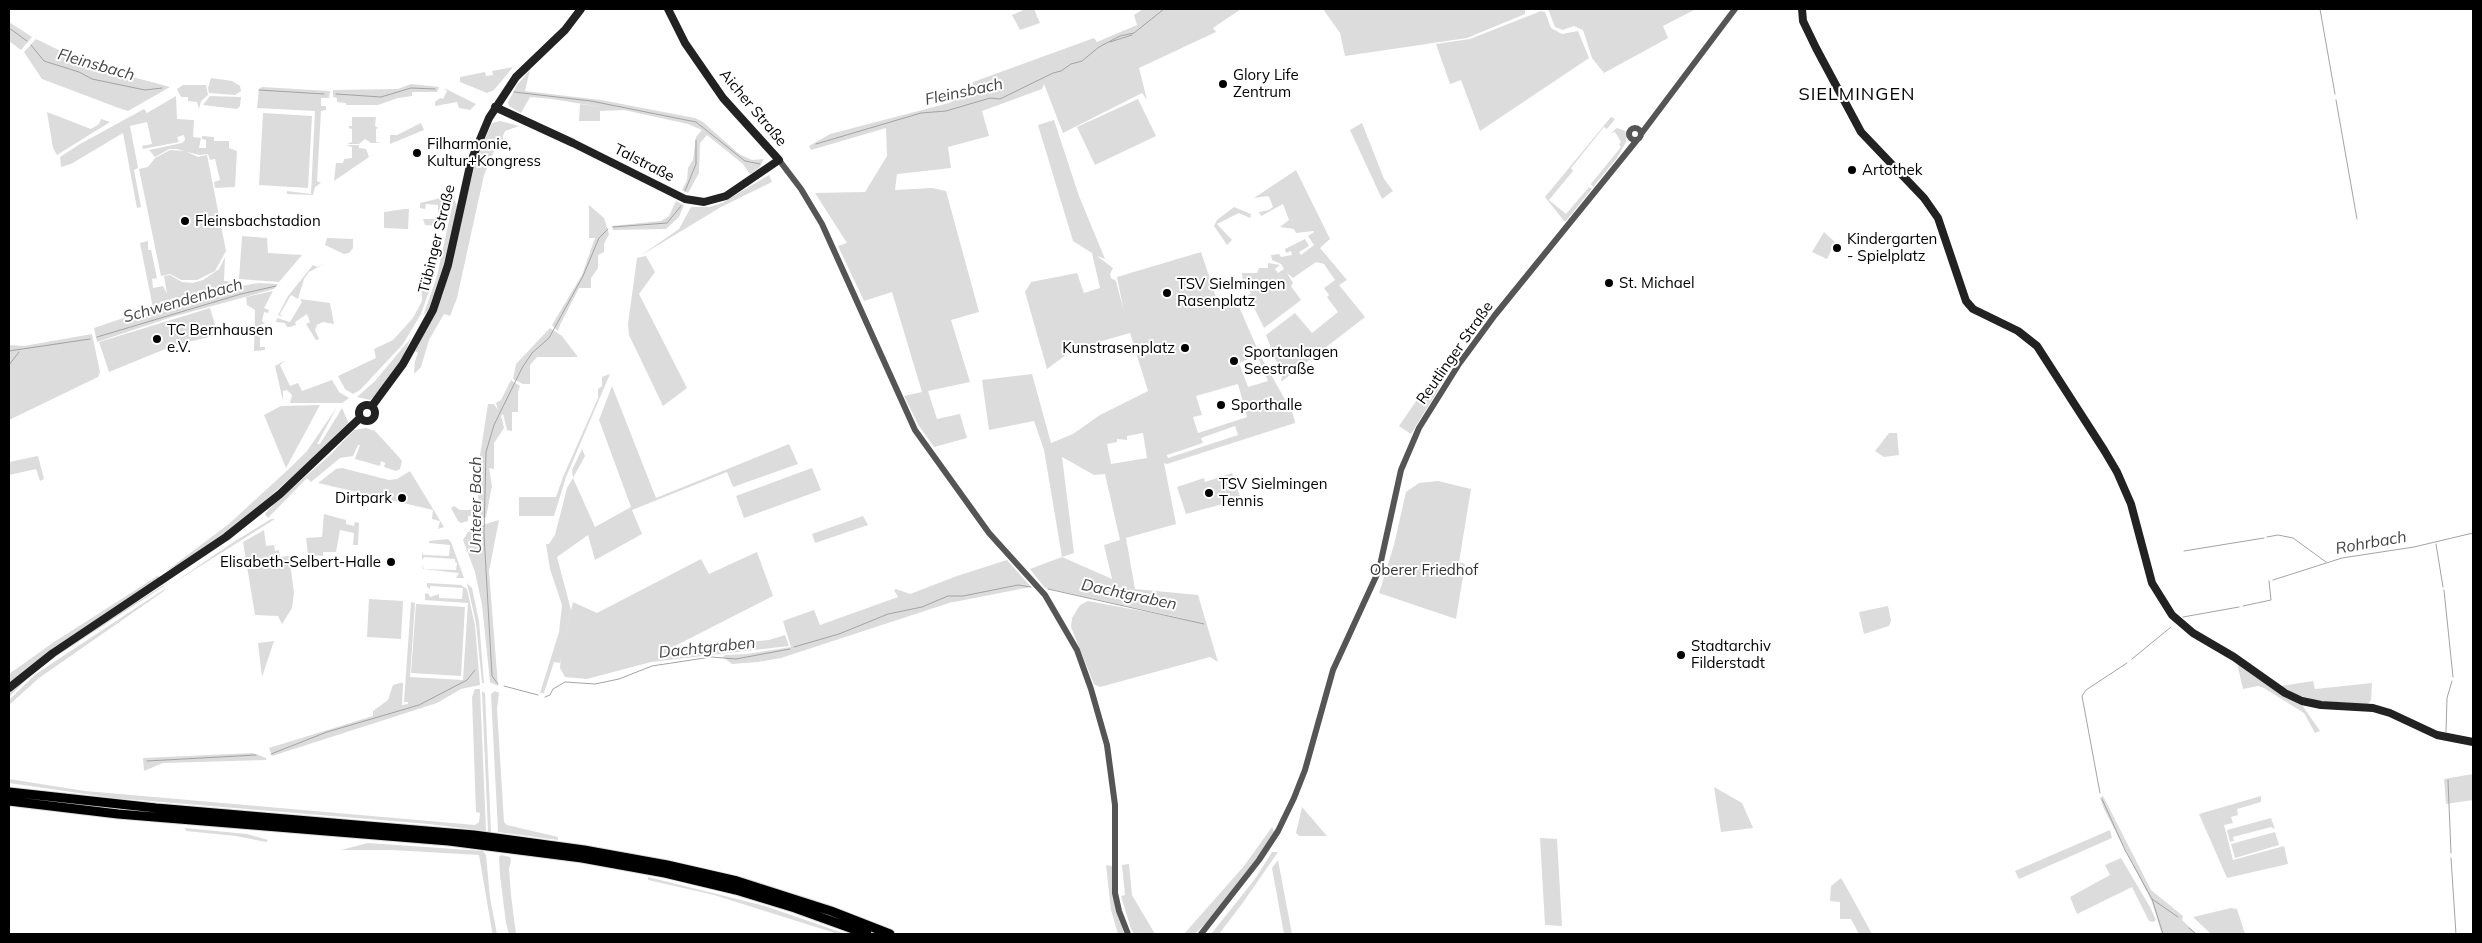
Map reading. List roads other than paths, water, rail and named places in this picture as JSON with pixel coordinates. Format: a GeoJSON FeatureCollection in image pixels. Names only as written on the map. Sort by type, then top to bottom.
{"type":"FeatureCollection","features":[{"type":"Feature","properties":{"kind":"highway"},"geometry":{"type":"LineString","coordinates":[[9,792],[147,808],[506,843],[629,858],[728,879],[795,898],[890,934]]}},
{"type":"Feature","properties":{"kind":"highway"},"geometry":{"type":"LineString","coordinates":[[9,801],[128,815],[474,840]]}},
{"type":"Feature","properties":{"kind":"highway"},"geometry":{"type":"LineString","coordinates":[[506,843],[698,881],[786,905],[868,934]]}},
{"type":"Feature","properties":{"kind":"main road","name":"Tübinger Straße"},"geometry":{"type":"LineString","coordinates":[[372,406],[403,364],[433,310],[448,266],[471,161],[480,135],[495,107],[520,73],[565,30],[581,9]]}},
{"type":"Feature","properties":{"kind":"main road","name":"Aicher Straße"},"geometry":{"type":"LineString","coordinates":[[668,9],[685,43],[719,94],[779,160]]}},
{"type":"Feature","properties":{"kind":"main road"},"geometry":{"type":"LineString","coordinates":[[1802,9],[1803,21],[1861,132],[1876,150],[1924,198],[1938,218],[1966,301],[1973,309],[2018,331],[2037,346],[2104,450],[2117,472],[2131,504],[2152,583],[2166,608],[2179,622],[2290,695],[2320,705],[2365,706],[2380,710],[2438,735],[2473,742]]}},
{"type":"Feature","properties":{"kind":"main road","name":"Talstraße"},"geometry":{"type":"LineString","coordinates":[[495,107],[694,202],[710,201],[726,196],[779,160]]}},
{"type":"Feature","properties":{"kind":"main road"},"geometry":{"type":"LineString","coordinates":[[9,688],[53,652],[165,580],[234,531],[287,488],[360,418],[360,408],[366,404],[372,406],[376,412],[373,419],[367,422],[360,418]]}},
{"type":"Feature","properties":{"kind":"street","name":"Reutlinger Straße"},"geometry":{"type":"LineString","coordinates":[[1202,934],[1246,879],[1282,823],[1305,770],[1333,670],[1368,596],[1381,562],[1401,470],[1424,420],[1455,370],[1487,327],[1735,9]]}},
{"type":"Feature","properties":{"kind":"street","name":"Reutlinger Straße"},"geometry":{"type":"LineString","coordinates":[[1623,154],[1631,130],[1638,134]]}},
{"type":"Feature","properties":{"kind":"street"},"geometry":{"type":"LineString","coordinates":[[1630,136],[1638,134]]}},
{"type":"Feature","properties":{"kind":"street","name":"Aicher Straße"},"geometry":{"type":"LineString","coordinates":[[779,160],[806,196],[822,224],[915,430],[984,526],[1044,595],[1077,650],[1108,745],[1115,805],[1116,893],[1119,911],[1128,934]]}},
{"type":"Feature","properties":{"kind":"waterway","name":"Fleinsbach"},"geometry":{"type":"LineString","coordinates":[[816,144],[921,113],[946,111],[990,98],[1000,99],[1053,73],[1061,71],[1071,64],[1082,61],[1099,47],[1120,36],[1134,33],[1164,9]]}},
{"type":"Feature","properties":{"kind":"waterway"},"geometry":{"type":"LineString","coordinates":[[2320,9],[2335,94]]}},
{"type":"Feature","properties":{"kind":"waterway","name":"Fleinsbach"},"geometry":{"type":"LineString","coordinates":[[9,28],[27,41]]}},
{"type":"Feature","properties":{"kind":"waterway","name":"Fleinsbach"},"geometry":{"type":"LineString","coordinates":[[1110,42],[1132,35]]}},
{"type":"Feature","properties":{"kind":"waterway","name":"Fleinsbach"},"geometry":{"type":"LineString","coordinates":[[31,45],[44,61],[79,72],[92,79],[145,90],[162,88]]}},
{"type":"Feature","properties":{"kind":"waterway","name":"Fleinsbach"},"geometry":{"type":"LineString","coordinates":[[336,94],[381,97],[411,88],[435,89]]}},
{"type":"Feature","properties":{"kind":"waterway","name":"Fleinsbach"},"geometry":{"type":"LineString","coordinates":[[259,90],[324,94]]}},
{"type":"Feature","properties":{"kind":"waterway","name":"Fleinsbach"},"geometry":{"type":"LineString","coordinates":[[514,92],[591,101],[696,122],[745,161],[760,164]]}},
{"type":"Feature","properties":{"kind":"waterway"},"geometry":{"type":"LineString","coordinates":[[2336,100],[2357,219]]}},
{"type":"Feature","properties":{"kind":"waterway"},"geometry":{"type":"LineString","coordinates":[[685,191],[696,164],[696,140]]}},
{"type":"Feature","properties":{"kind":"waterway","name":"Unterer Bach"},"geometry":{"type":"LineString","coordinates":[[613,227],[667,223],[681,206]]}},
{"type":"Feature","properties":{"kind":"waterway","name":"Unterer Bach"},"geometry":{"type":"LineString","coordinates":[[498,684],[492,676],[484,534],[486,452],[494,425],[522,368],[532,353],[549,338],[583,276],[599,238],[608,229]]}},
{"type":"Feature","properties":{"kind":"waterway","name":"Schwendenbach"},"geometry":{"type":"LineString","coordinates":[[97,337],[241,294],[276,286]]}},
{"type":"Feature","properties":{"kind":"waterway","name":"Schwendenbach"},"geometry":{"type":"LineString","coordinates":[[9,351],[90,339]]}},
{"type":"Feature","properties":{"kind":"waterway"},"geometry":{"type":"LineString","coordinates":[[9,365],[19,352]]}},
{"type":"Feature","properties":{"kind":"waterway","name":"Rohrbach"},"geometry":{"type":"LineString","coordinates":[[2273,580],[2342,558],[2414,547],[2473,533]]}},
{"type":"Feature","properties":{"kind":"waterway"},"geometry":{"type":"LineString","coordinates":[[2267,537],[2278,535],[2293,538],[2326,562]]}},
{"type":"Feature","properties":{"kind":"waterway"},"geometry":{"type":"LineString","coordinates":[[2184,551],[2264,538]]}},
{"type":"Feature","properties":{"kind":"waterway"},"geometry":{"type":"LineString","coordinates":[[2436,544],[2443,587]]}},
{"type":"Feature","properties":{"kind":"waterway"},"geometry":{"type":"LineString","coordinates":[[2243,606],[2271,600],[2269,581]]}},
{"type":"Feature","properties":{"kind":"waterway","name":"Dachtgraben"},"geometry":{"type":"LineString","coordinates":[[794,647],[839,634],[888,614],[922,607],[948,596],[963,596],[1018,585],[1031,587]]}},
{"type":"Feature","properties":{"kind":"waterway","name":"Dachtgraben"},"geometry":{"type":"LineString","coordinates":[[1048,589],[1204,624]]}},
{"type":"Feature","properties":{"kind":"waterway"},"geometry":{"type":"LineString","coordinates":[[2444,590],[2453,677]]}},
{"type":"Feature","properties":{"kind":"waterway"},"geometry":{"type":"LineString","coordinates":[[2183,617],[2239,607]]}},
{"type":"Feature","properties":{"kind":"waterway"},"geometry":{"type":"LineString","coordinates":[[2132,659],[2171,627]]}},
{"type":"Feature","properties":{"kind":"waterway","name":"Dachtgraben"},"geometry":{"type":"LineString","coordinates":[[545,697],[550,695],[553,689],[565,682],[595,684],[619,679],[652,666],[711,657],[736,659],[790,649]]}},
{"type":"Feature","properties":{"kind":"waterway"},"geometry":{"type":"LineString","coordinates":[[2100,793],[2082,696],[2086,690],[2127,663]]}},
{"type":"Feature","properties":{"kind":"waterway","name":"Unterer Bach"},"geometry":{"type":"LineString","coordinates":[[271,754],[327,732],[419,705],[467,680],[475,670]]}},
{"type":"Feature","properties":{"kind":"waterway"},"geometry":{"type":"LineString","coordinates":[[2446,732],[2447,698],[2452,681]]}},
{"type":"Feature","properties":{"kind":"waterway","name":"Dachtgraben"},"geometry":{"type":"LineString","coordinates":[[504,686],[538,695]]}},
{"type":"Feature","properties":{"kind":"waterway","name":"Unterer Bach"},"geometry":{"type":"LineString","coordinates":[[147,761],[256,755]]}},
{"type":"Feature","properties":{"kind":"waterway"},"geometry":{"type":"LineString","coordinates":[[2448,780],[2451,853]]}},
{"type":"Feature","properties":{"kind":"waterway"},"geometry":{"type":"LineString","coordinates":[[2102,799],[2125,850],[2152,899],[2178,917]]}},
{"type":"Feature","properties":{"kind":"waterway"},"geometry":{"type":"LineString","coordinates":[[2451,858],[2456,934]]}},
{"type":"Feature","properties":{"kind":"waterway"},"geometry":{"type":"LineString","coordinates":[[2152,899],[2163,934]]}},
{"type":"Feature","properties":{"kind":"waterway"},"geometry":{"type":"LineString","coordinates":[[2189,928],[2196,934]]}},
{"type":"Feature","properties":{"kind":"place","name":"Glory Life Zentrum"},"geometry":{"type":"Point","coordinates":[1223,84]}},
{"type":"Feature","properties":{"kind":"place","name":"Filharmonie, Kultur+Kongress"},"geometry":{"type":"Point","coordinates":[417,153]}},
{"type":"Feature","properties":{"kind":"place","name":"Artothek"},"geometry":{"type":"Point","coordinates":[1852,170]}},
{"type":"Feature","properties":{"kind":"place","name":"Fleinsbachstadion"},"geometry":{"type":"Point","coordinates":[185,221]}},
{"type":"Feature","properties":{"kind":"place","name":"Kindergarten - Spielplatz"},"geometry":{"type":"Point","coordinates":[1837,248]}},
{"type":"Feature","properties":{"kind":"place","name":"St. Michael"},"geometry":{"type":"Point","coordinates":[1609,283]}},
{"type":"Feature","properties":{"kind":"place","name":"TSV Sielmingen Rasenplatz"},"geometry":{"type":"Point","coordinates":[1167,293]}},
{"type":"Feature","properties":{"kind":"place","name":"TC Bernhausen e.V."},"geometry":{"type":"Point","coordinates":[157,339]}},
{"type":"Feature","properties":{"kind":"place","name":"Kunstrasenplatz"},"geometry":{"type":"Point","coordinates":[1185,348]}},
{"type":"Feature","properties":{"kind":"place","name":"Sportanlagen Seestraße"},"geometry":{"type":"Point","coordinates":[1234,361]}},
{"type":"Feature","properties":{"kind":"place","name":"Sporthalle"},"geometry":{"type":"Point","coordinates":[1221,405]}},
{"type":"Feature","properties":{"kind":"place","name":"TSV Sielmingen Tennis"},"geometry":{"type":"Point","coordinates":[1209,493]}},
{"type":"Feature","properties":{"kind":"place","name":"Dirtpark"},"geometry":{"type":"Point","coordinates":[402,498]}},
{"type":"Feature","properties":{"kind":"place","name":"Elisabeth-Selbert-Halle"},"geometry":{"type":"Point","coordinates":[391,562]}},
{"type":"Feature","properties":{"kind":"place","name":"Stadtarchiv Filderstadt"},"geometry":{"type":"Point","coordinates":[1681,655]}},
{"type":"Feature","properties":{"kind":"district","name":"SIELMINGEN"},"geometry":{"type":"Point","coordinates":[1857,95]}},
{"type":"Feature","properties":{"kind":"park label","name":"Oberer Friedhof"},"geometry":{"type":"Point","coordinates":[1424,570]}}]}
